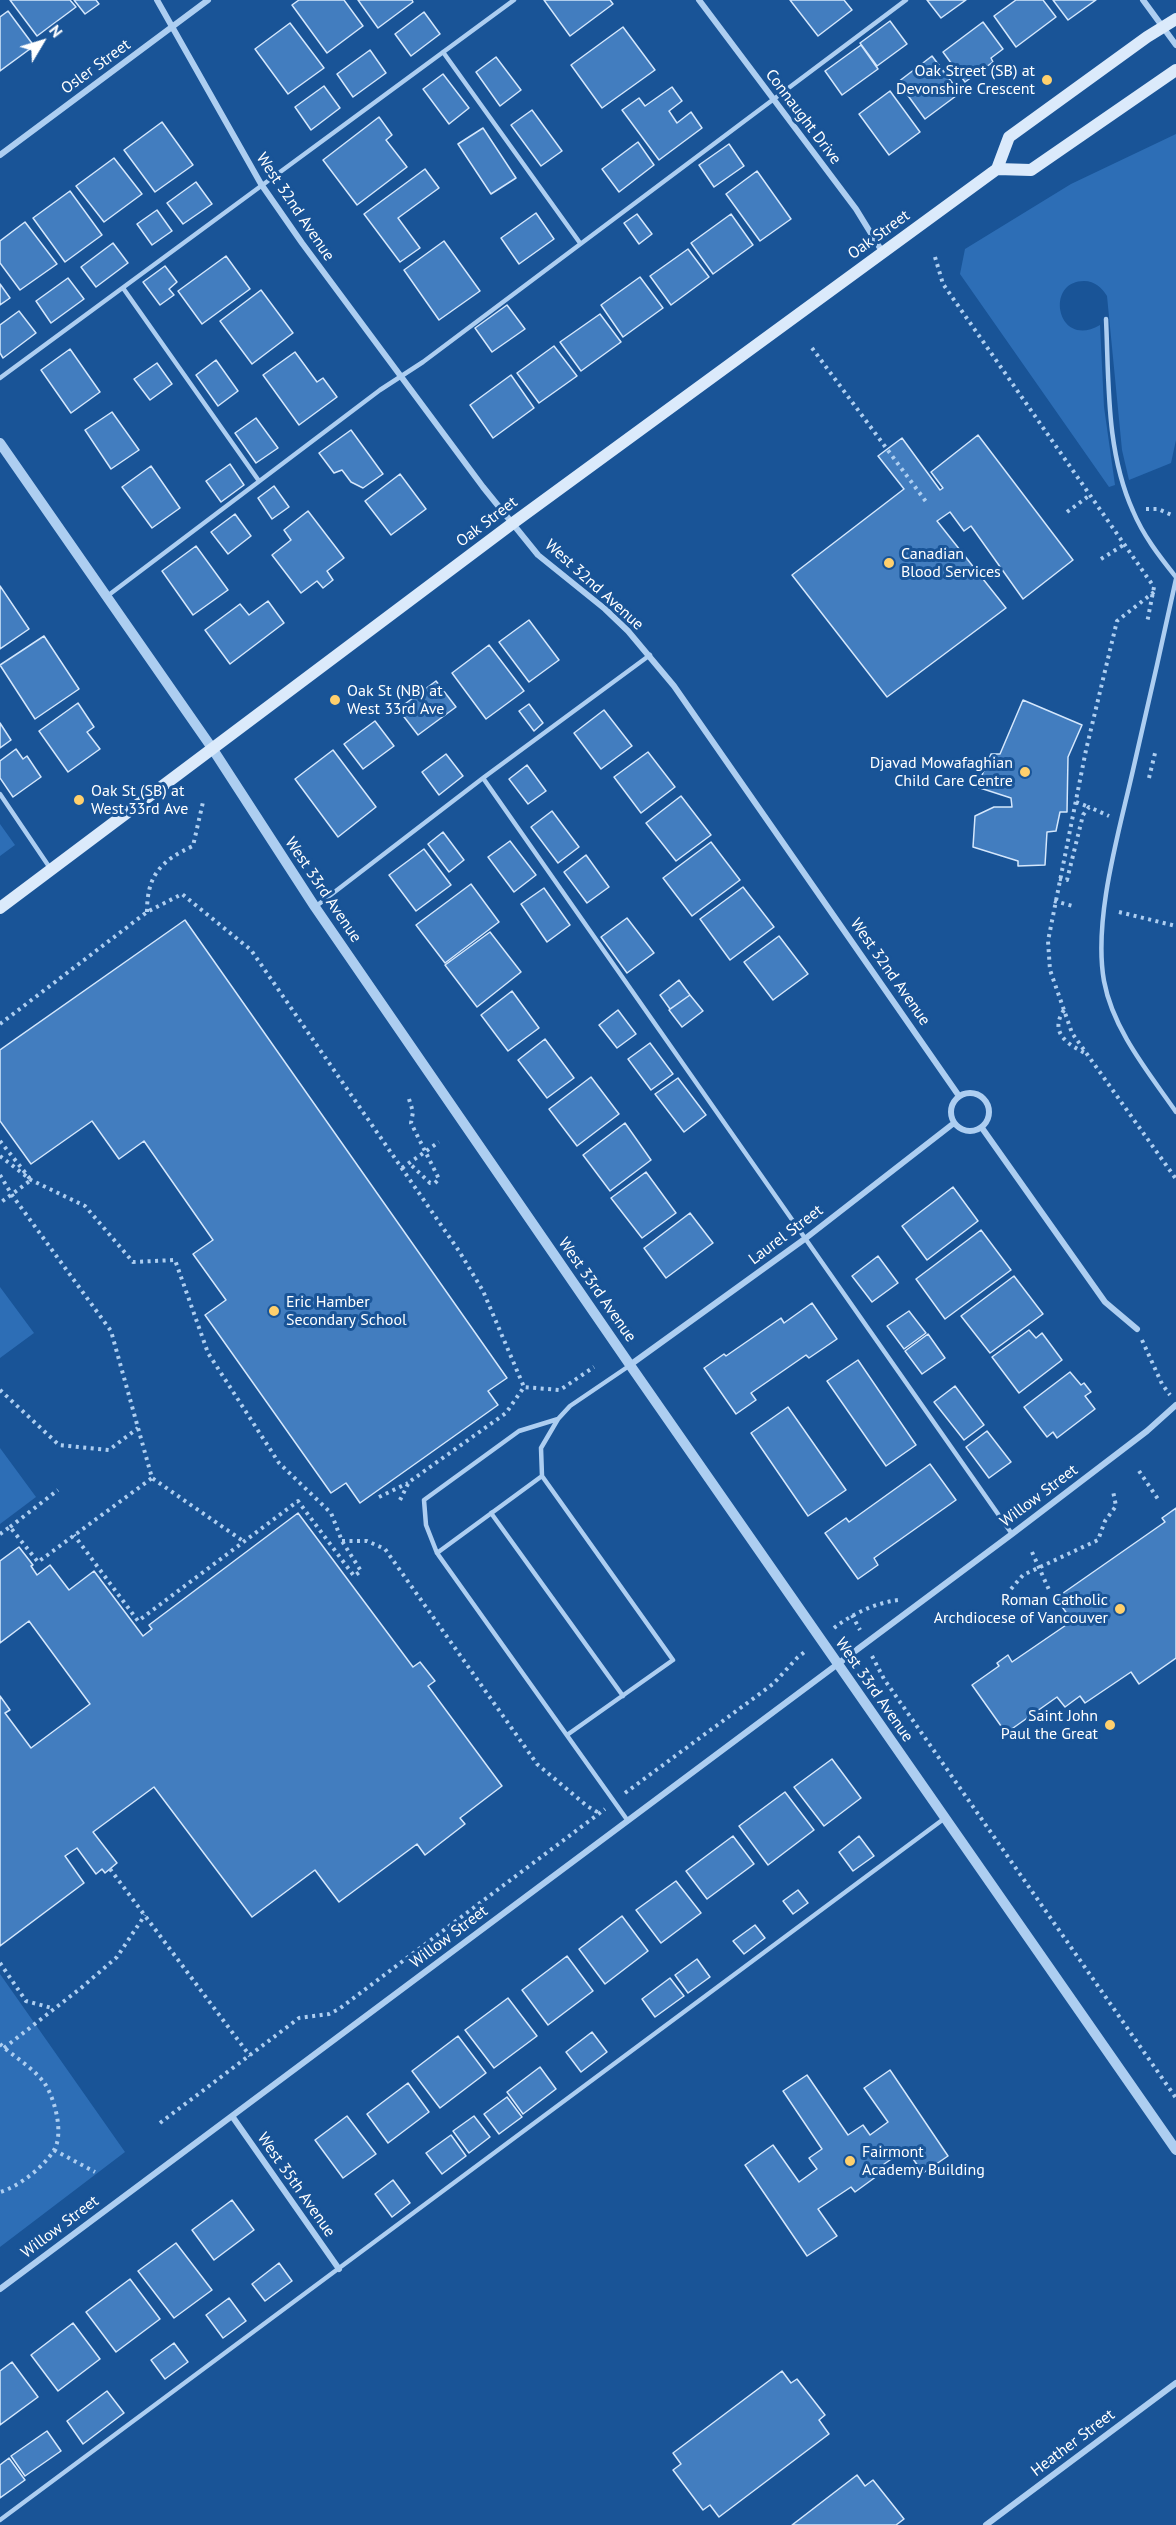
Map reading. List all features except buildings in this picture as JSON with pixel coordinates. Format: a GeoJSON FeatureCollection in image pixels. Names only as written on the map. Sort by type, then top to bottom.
{"type":"FeatureCollection","features":[{"type":"Feature","properties":{"kind":"main road"},"geometry":{"type":"LineString","coordinates":[[1176,19],[1147,37],[1009,137],[997,169],[1031,170],[1176,70]]}},
{"type":"Feature","properties":{"kind":"main road","name":"Oak Street"},"geometry":{"type":"LineString","coordinates":[[0,908],[513,523],[997,169]]}},
{"type":"Feature","properties":{"kind":"street","name":"West 32nd Avenue"},"geometry":{"type":"LineString","coordinates":[[157,0],[261,184],[402,377],[538,555],[605,609],[650,655],[681,696],[959,1096]]}},
{"type":"Feature","properties":{"kind":"street","name":"Osler Street"},"geometry":{"type":"LineString","coordinates":[[0,155],[208,0]]}},
{"type":"Feature","properties":{"kind":"street","name":"Connaught Drive"},"geometry":{"type":"LineString","coordinates":[[699,0],[856,209],[883,253]]}},
{"type":"Feature","properties":{"kind":"street"},"geometry":{"type":"LineString","coordinates":[[1143,0],[1176,45]]}},
{"type":"Feature","properties":{"kind":"street","name":"West 33rd Avenue"},"geometry":{"type":"LineString","coordinates":[[0,443],[212,748],[315,907],[630,1365],[1176,2150]]}},
{"type":"Feature","properties":{"kind":"street"},"geometry":{"type":"LineString","coordinates":[[974,1093],[984,1100],[989,1111],[982,1128],[976,1131],[963,1131],[954,1123],[952,1104],[959,1096],[974,1093]]}},
{"type":"Feature","properties":{"kind":"street","name":"Laurel Street"},"geometry":{"type":"LineString","coordinates":[[630,1365],[806,1238],[954,1123]]}},
{"type":"Feature","properties":{"kind":"street"},"geometry":{"type":"LineString","coordinates":[[982,1128],[1105,1302],[1137,1329]]}},
{"type":"Feature","properties":{"kind":"street","name":"Willow Street"},"geometry":{"type":"LineString","coordinates":[[0,2289],[1012,1534],[1147,1431],[1176,1404]]}},
{"type":"Feature","properties":{"kind":"street","name":"West 35th Avenue"},"geometry":{"type":"LineString","coordinates":[[232,2116],[339,2269]]}},
{"type":"Feature","properties":{"kind":"street","name":"Heather Street"},"geometry":{"type":"LineString","coordinates":[[986,2525],[1176,2383]]}},
{"type":"Feature","properties":{"kind":"lane"},"geometry":{"type":"LineString","coordinates":[[0,378],[514,0]]}},
{"type":"Feature","properties":{"kind":"lane"},"geometry":{"type":"LineString","coordinates":[[106,597],[380,390],[402,377],[906,0]]}},
{"type":"Feature","properties":{"kind":"lane"},"geometry":{"type":"LineString","coordinates":[[443,52],[580,243]]}},
{"type":"Feature","properties":{"kind":"lane"},"geometry":{"type":"LineString","coordinates":[[123,288],[259,481]]}},
{"type":"Feature","properties":{"kind":"lane"},"geometry":{"type":"LineString","coordinates":[[1106,319],[1112,430],[1120,474],[1133,513],[1154,550],[1176,578],[1122,819],[1101,934],[1104,982],[1112,1007],[1133,1050],[1176,1112]]}},
{"type":"Feature","properties":{"kind":"lane"},"geometry":{"type":"LineString","coordinates":[[315,907],[483,778],[650,655]]}},
{"type":"Feature","properties":{"kind":"lane"},"geometry":{"type":"LineString","coordinates":[[483,778],[1012,1534]]}},
{"type":"Feature","properties":{"kind":"lane"},"geometry":{"type":"LineString","coordinates":[[0,794],[52,870]]}},
{"type":"Feature","properties":{"kind":"lane"},"geometry":{"type":"LineString","coordinates":[[567,1736],[673,1660],[542,1476],[541,1448],[558,1419],[570,1406],[630,1365]]}},
{"type":"Feature","properties":{"kind":"lane"},"geometry":{"type":"LineString","coordinates":[[558,1419],[519,1431],[424,1500],[426,1525],[437,1553],[628,1821]]}},
{"type":"Feature","properties":{"kind":"lane"},"geometry":{"type":"LineString","coordinates":[[437,1553],[542,1476]]}},
{"type":"Feature","properties":{"kind":"lane"},"geometry":{"type":"LineString","coordinates":[[491,1513],[623,1696]]}},
{"type":"Feature","properties":{"kind":"lane"},"geometry":{"type":"LineString","coordinates":[[0,2520],[945,1818]]}},
{"type":"Feature","properties":{"kind":"path"},"geometry":{"type":"LineString","coordinates":[[935,257],[943,284],[1154,587],[1147,622]]}},
{"type":"Feature","properties":{"kind":"path"},"geometry":{"type":"LineString","coordinates":[[812,348],[927,503]]}},
{"type":"Feature","properties":{"kind":"path"},"geometry":{"type":"LineString","coordinates":[[1067,512],[1090,495]]}},
{"type":"Feature","properties":{"kind":"path"},"geometry":{"type":"LineString","coordinates":[[1101,559],[1125,544]]}},
{"type":"Feature","properties":{"kind":"path"},"geometry":{"type":"LineString","coordinates":[[1149,778],[1156,749]]}},
{"type":"Feature","properties":{"kind":"path"},"geometry":{"type":"LineString","coordinates":[[147,912],[147,895],[152,876],[173,855],[193,846],[203,802]]}},
{"type":"Feature","properties":{"kind":"path"},"geometry":{"type":"LineString","coordinates":[[1076,802],[1111,817]]}},
{"type":"Feature","properties":{"kind":"path"},"geometry":{"type":"LineString","coordinates":[[1059,879],[1067,880],[1083,815],[1089,807]]}},
{"type":"Feature","properties":{"kind":"path"},"geometry":{"type":"LineString","coordinates":[[0,1024],[147,912],[182,894],[251,950],[459,1251],[483,1291],[524,1387]]}},
{"type":"Feature","properties":{"kind":"path"},"geometry":{"type":"LineString","coordinates":[[1054,902],[1073,906]]}},
{"type":"Feature","properties":{"kind":"path"},"geometry":{"type":"LineString","coordinates":[[1119,912],[1176,926]]}},
{"type":"Feature","properties":{"kind":"path"},"geometry":{"type":"LineString","coordinates":[[1064,1009],[1058,1026],[1061,1037],[1066,1043],[1086,1054]]}},
{"type":"Feature","properties":{"kind":"path"},"geometry":{"type":"LineString","coordinates":[[409,1099],[412,1113],[411,1123],[439,1179],[435,1183],[430,1183],[409,1163]]}},
{"type":"Feature","properties":{"kind":"path"},"geometry":{"type":"LineString","coordinates":[[0,1141],[31,1180]]}},
{"type":"Feature","properties":{"kind":"path"},"geometry":{"type":"LineString","coordinates":[[402,1168],[439,1142]]}},
{"type":"Feature","properties":{"kind":"path"},"geometry":{"type":"LineString","coordinates":[[0,1156],[31,1180],[85,1206],[133,1262],[175,1260],[208,1353],[279,1463],[331,1512],[342,1541],[361,1571],[354,1576],[298,1501],[138,1621],[74,1535]]}},
{"type":"Feature","properties":{"kind":"path"},"geometry":{"type":"LineString","coordinates":[[0,1175],[12,1195],[111,1331],[152,1478],[243,1541]]}},
{"type":"Feature","properties":{"kind":"path"},"geometry":{"type":"LineString","coordinates":[[0,1203],[31,1180]]}},
{"type":"Feature","properties":{"kind":"path"},"geometry":{"type":"LineString","coordinates":[[1137,1329],[1153,1359],[1162,1384],[1176,1404]]}},
{"type":"Feature","properties":{"kind":"path"},"geometry":{"type":"LineString","coordinates":[[524,1387],[560,1390],[594,1367]]}},
{"type":"Feature","properties":{"kind":"path"},"geometry":{"type":"LineString","coordinates":[[379,1497],[409,1482],[506,1413],[524,1387]]}},
{"type":"Feature","properties":{"kind":"path"},"geometry":{"type":"LineString","coordinates":[[0,1390],[59,1445],[109,1450],[138,1428]]}},
{"type":"Feature","properties":{"kind":"path"},"geometry":{"type":"LineString","coordinates":[[1139,1471],[1160,1502]]}},
{"type":"Feature","properties":{"kind":"path"},"geometry":{"type":"LineString","coordinates":[[10,1527],[38,1562],[152,1478]]}},
{"type":"Feature","properties":{"kind":"path"},"geometry":{"type":"LineString","coordinates":[[400,1500],[409,1482]]}},
{"type":"Feature","properties":{"kind":"path"},"geometry":{"type":"LineString","coordinates":[[0,1534],[58,1490]]}},
{"type":"Feature","properties":{"kind":"path"},"geometry":{"type":"LineString","coordinates":[[1011,1589],[1023,1575],[1098,1540],[1105,1521],[1116,1506],[1113,1491]]}},
{"type":"Feature","properties":{"kind":"path"},"geometry":{"type":"LineString","coordinates":[[342,1541],[368,1540],[385,1549],[537,1764],[586,1806],[599,1813]]}},
{"type":"Feature","properties":{"kind":"path"},"geometry":{"type":"LineString","coordinates":[[1032,1552],[1050,1592]]}},
{"type":"Feature","properties":{"kind":"path"},"geometry":{"type":"LineString","coordinates":[[844,1621],[852,1615],[881,1603],[897,1600],[915,1606]]}},
{"type":"Feature","properties":{"kind":"path","name":"West 33rd Avenue"},"geometry":{"type":"LineString","coordinates":[[852,1615],[859,1627]]}},
{"type":"Feature","properties":{"kind":"path","name":"Willow Street"},"geometry":{"type":"LineString","coordinates":[[250,2056],[298,2018],[329,2014],[339,2009],[773,1684],[796,1658]]}},
{"type":"Feature","properties":{"kind":"path","name":"West 33rd Avenue"},"geometry":{"type":"LineString","coordinates":[[884,1679],[1176,2098]]}},
{"type":"Feature","properties":{"kind":"path"},"geometry":{"type":"LineString","coordinates":[[773,1684],[780,1687]]}},
{"type":"Feature","properties":{"kind":"path"},"geometry":{"type":"LineString","coordinates":[[110,1869],[250,2056],[160,2123]]}},
{"type":"Feature","properties":{"kind":"path"},"geometry":{"type":"LineString","coordinates":[[0,2192],[23,2182],[54,2150],[59,2133],[51,2095],[44,2083],[2,2046],[117,1957],[145,1915]]}},
{"type":"Feature","properties":{"kind":"path"},"geometry":{"type":"LineString","coordinates":[[0,1963],[26,2001],[53,2008]]}},
{"type":"Feature","properties":{"kind":"path"},"geometry":{"type":"LineString","coordinates":[[54,2150],[95,2172]]}},
{"type":"Feature","properties":{"kind":"shaded area"},"geometry":{"type":"Polygon","coordinates":[[[1176,134],[1176,440],[1171,463],[1129,480],[1122,450],[1107,296],[1092,282],[1084,281],[1071,284],[1064,291],[1060,302],[1065,322],[1074,329],[1085,330],[1100,325],[1104,407],[1115,485],[1109,487],[960,274],[965,249],[1071,184],[1176,134]]]}},
{"type":"Feature","properties":{"kind":"shaded area"},"geometry":{"type":"Polygon","coordinates":[[[0,824],[15,845],[0,856],[0,824]]]}},
{"type":"Feature","properties":{"kind":"shaded area"},"geometry":{"type":"Polygon","coordinates":[[[0,1287],[34,1333],[0,1358],[0,1287]]]}},
{"type":"Feature","properties":{"kind":"shaded area"},"geometry":{"type":"Polygon","coordinates":[[[0,1448],[36,1497],[0,1524],[0,1448]]]}},
{"type":"Feature","properties":{"kind":"shaded area"},"geometry":{"type":"Polygon","coordinates":[[[0,1974],[125,2152],[0,2247],[0,1974]]]}},
{"type":"Feature","properties":{"kind":"place","name":"Oak Street (SB) at Devonshire Crescent"},"geometry":{"type":"Point","coordinates":[1047,80]}},
{"type":"Feature","properties":{"kind":"place","name":"Canadian Blood Services"},"geometry":{"type":"Point","coordinates":[889,563]}},
{"type":"Feature","properties":{"kind":"place","name":"Oak St (NB) at West 33rd Ave"},"geometry":{"type":"Point","coordinates":[335,700]}},
{"type":"Feature","properties":{"kind":"place","name":"Djavad Mowafaghian Child Care Centre"},"geometry":{"type":"Point","coordinates":[1025,772]}},
{"type":"Feature","properties":{"kind":"place","name":"Oak St (SB) at West 33rd Ave"},"geometry":{"type":"Point","coordinates":[79,800]}},
{"type":"Feature","properties":{"kind":"place","name":"Eric Hamber Secondary School"},"geometry":{"type":"Point","coordinates":[274,1311]}},
{"type":"Feature","properties":{"kind":"place","name":"Roman Catholic Archdiocese of Vancouver"},"geometry":{"type":"Point","coordinates":[1120,1609]}},
{"type":"Feature","properties":{"kind":"place","name":"Saint John Paul the Great"},"geometry":{"type":"Point","coordinates":[1110,1725]}},
{"type":"Feature","properties":{"kind":"place","name":"Fairmont Academy Building"},"geometry":{"type":"Point","coordinates":[850,2161]}}]}
